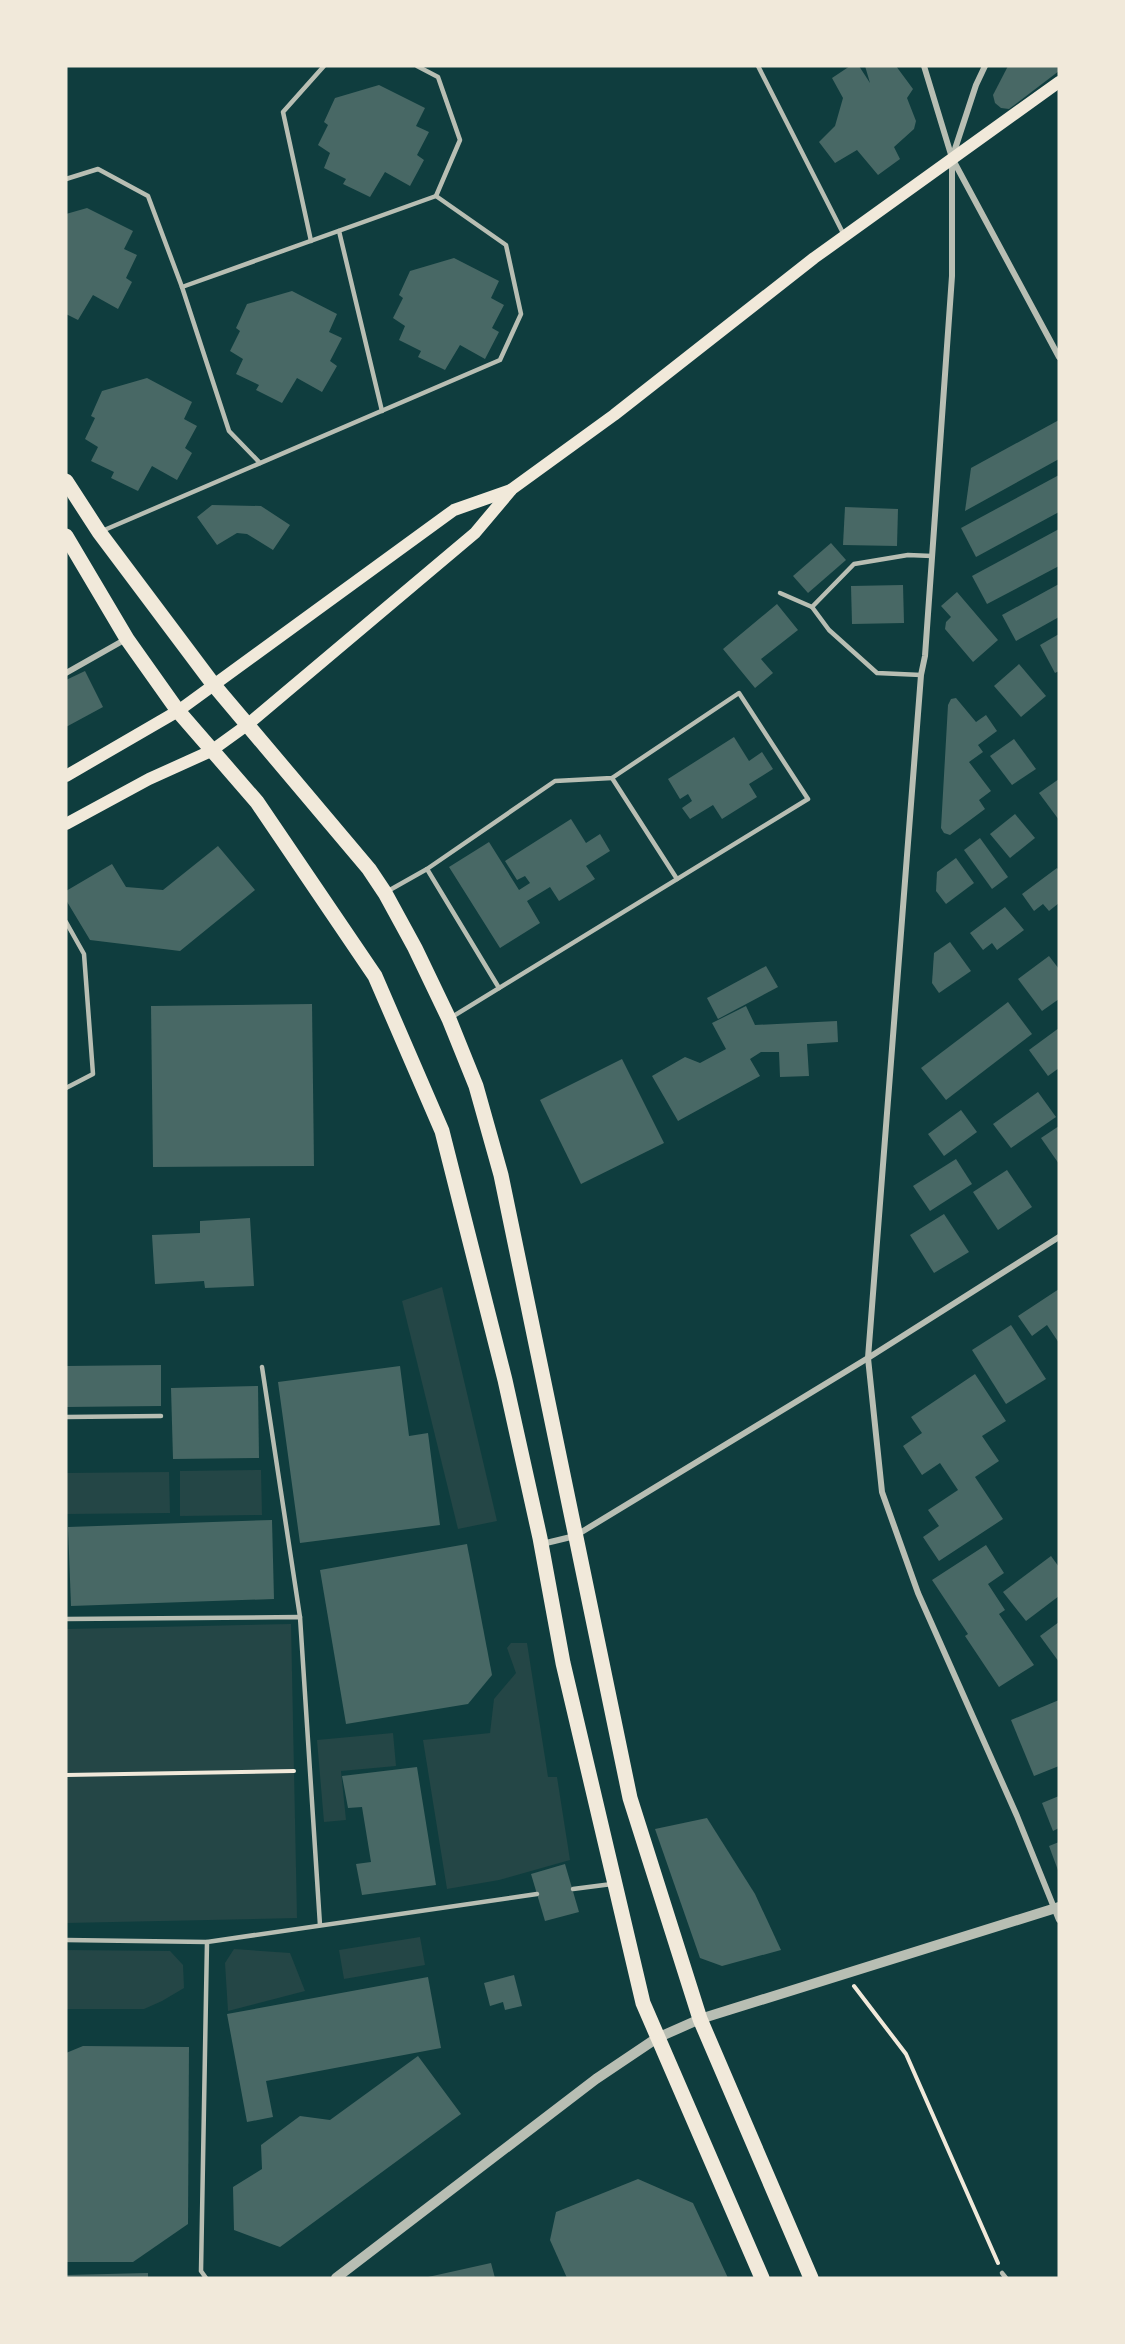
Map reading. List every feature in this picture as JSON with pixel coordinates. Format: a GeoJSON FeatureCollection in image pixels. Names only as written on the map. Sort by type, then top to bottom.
{"type":"FeatureCollection","features":[{"type":"Feature","properties":{"kind":"main road"},"geometry":{"type":"LineString","coordinates":[[66,824],[149,779],[211,751],[247,725],[475,533],[512,489],[614,415],[844,236],[1059,82]]}},
{"type":"Feature","properties":{"kind":"main road"},"geometry":{"type":"LineString","coordinates":[[66,481],[99,532],[213,684],[369,869],[415,948],[449,1018],[476,1086],[501,1175],[630,1798],[700,2019],[811,2278]]}},
{"type":"Feature","properties":{"kind":"main road"},"geometry":{"type":"LineString","coordinates":[[66,776],[178,711],[454,510],[512,489]]}},
{"type":"Feature","properties":{"kind":"main road"},"geometry":{"type":"LineString","coordinates":[[66,536],[127,639],[178,711],[256,802],[375,975],[442,1131],[505,1380],[541,1545],[563,1663],[643,2003],[762,2278]]}},
{"type":"Feature","properties":{"kind":"street"},"geometry":{"type":"LineString","coordinates":[[924,66],[952,158],[1059,357]]}},
{"type":"Feature","properties":{"kind":"street"},"geometry":{"type":"LineString","coordinates":[[985,66],[975,85],[952,158],[952,276],[925,657],[921,675],[868,1358],[882,1492],[918,1593],[1057,1908],[1059,1920]]}},
{"type":"Feature","properties":{"kind":"street"},"geometry":{"type":"LineString","coordinates":[[66,673],[127,639]]}},
{"type":"Feature","properties":{"kind":"street"},"geometry":{"type":"LineString","coordinates":[[541,1545],[575,1536],[868,1358],[1059,1237]]}},
{"type":"Feature","properties":{"kind":"street"},"geometry":{"type":"LineString","coordinates":[[336,2278],[596,2079],[657,2038],[700,2019],[1057,1908]]}},
{"type":"Feature","properties":{"kind":"lane"},"geometry":{"type":"LineString","coordinates":[[311,241],[283,112],[324,66]]}},
{"type":"Feature","properties":{"kind":"lane"},"geometry":{"type":"LineString","coordinates":[[183,287],[436,196],[460,140],[438,77],[417,66]]}},
{"type":"Feature","properties":{"kind":"lane"},"geometry":{"type":"LineString","coordinates":[[758,66],[844,236]]}},
{"type":"Feature","properties":{"kind":"lane"},"geometry":{"type":"LineString","coordinates":[[66,178],[98,169],[148,196],[183,287],[229,431],[260,463]]}},
{"type":"Feature","properties":{"kind":"lane"},"geometry":{"type":"LineString","coordinates":[[99,532],[500,360],[521,314],[506,245],[436,196]]}},
{"type":"Feature","properties":{"kind":"lane"},"geometry":{"type":"LineString","coordinates":[[339,231],[382,411]]}},
{"type":"Feature","properties":{"kind":"lane"},"geometry":{"type":"LineString","coordinates":[[812,608],[854,564],[908,555],[932,556]]}},
{"type":"Feature","properties":{"kind":"lane"},"geometry":{"type":"LineString","coordinates":[[780,592],[812,608],[829,630],[877,673],[921,675]]}},
{"type":"Feature","properties":{"kind":"lane"},"geometry":{"type":"LineString","coordinates":[[385,893],[427,869],[555,781],[612,778],[739,693],[808,799],[449,1018]]}},
{"type":"Feature","properties":{"kind":"lane"},"geometry":{"type":"LineString","coordinates":[[612,778],[677,879]]}},
{"type":"Feature","properties":{"kind":"lane"},"geometry":{"type":"LineString","coordinates":[[427,869],[499,988]]}},
{"type":"Feature","properties":{"kind":"lane"},"geometry":{"type":"LineString","coordinates":[[66,922],[84,954],[93,1074],[66,1088]]}},
{"type":"Feature","properties":{"kind":"lane"},"geometry":{"type":"LineString","coordinates":[[262,1367],[300,1617],[320,1925]]}},
{"type":"Feature","properties":{"kind":"lane"},"geometry":{"type":"LineString","coordinates":[[66,1417],[161,1416]]}},
{"type":"Feature","properties":{"kind":"lane"},"geometry":{"type":"LineString","coordinates":[[66,1619],[300,1617]]}},
{"type":"Feature","properties":{"kind":"lane"},"geometry":{"type":"LineString","coordinates":[[573,1889],[614,1883]]}},
{"type":"Feature","properties":{"kind":"lane"},"geometry":{"type":"LineString","coordinates":[[66,1940],[207,1942],[537,1894]]}},
{"type":"Feature","properties":{"kind":"lane"},"geometry":{"type":"LineString","coordinates":[[206,2278],[201,2271],[207,1942]]}},
{"type":"Feature","properties":{"kind":"path"},"geometry":{"type":"LineString","coordinates":[[66,1775],[294,1771]]}},
{"type":"Feature","properties":{"kind":"path"},"geometry":{"type":"LineString","coordinates":[[845,1974],[906,2054],[1004,2276]]}},
{"type":"Feature","properties":{"kind":"shaded area"},"geometry":{"type":"Polygon","coordinates":[[[442,1287],[497,1521],[458,1529],[402,1301],[442,1287]]]}},
{"type":"Feature","properties":{"kind":"shaded area"},"geometry":{"type":"Polygon","coordinates":[[[261,1470],[262,1515],[180,1516],[180,1471],[261,1470]]]}},
{"type":"Feature","properties":{"kind":"shaded area"},"geometry":{"type":"Polygon","coordinates":[[[169,1472],[170,1513],[67,1514],[67,1473],[169,1472]]]}},
{"type":"Feature","properties":{"kind":"shaded area"},"geometry":{"type":"Polygon","coordinates":[[[291,1624],[297,1918],[66,1923],[66,1629],[291,1624]]]}},
{"type":"Feature","properties":{"kind":"shaded area"},"geometry":{"type":"Polygon","coordinates":[[[511,1643],[527,1643],[548,1777],[557,1777],[570,1860],[499,1880],[447,1889],[423,1740],[490,1733],[494,1699],[516,1673],[507,1648],[511,1643]]]}},
{"type":"Feature","properties":{"kind":"shaded area"},"geometry":{"type":"Polygon","coordinates":[[[393,1733],[396,1766],[341,1771],[346,1820],[324,1822],[317,1740],[393,1733]]]}},
{"type":"Feature","properties":{"kind":"shaded area"},"geometry":{"type":"Polygon","coordinates":[[[420,1937],[425,1965],[344,1979],[339,1950],[420,1937]]]}},
{"type":"Feature","properties":{"kind":"shaded area"},"geometry":{"type":"Polygon","coordinates":[[[234,1949],[290,1953],[305,1991],[228,2011],[225,1963],[234,1949]]]}},
{"type":"Feature","properties":{"kind":"shaded area"},"geometry":{"type":"Polygon","coordinates":[[[66,1950],[170,1951],[183,1965],[184,1988],[144,2009],[66,2009],[66,1950]]]}},
{"type":"Feature","properties":{"kind":"building"},"geometry":{"type":"Polygon","coordinates":[[[850,66],[859,66],[870,83],[865,66],[896,66],[913,89],[907,98],[916,121],[914,129],[894,147],[900,159],[878,175],[857,150],[835,163],[819,142],[835,126],[843,98],[832,78],[850,66]]]}},
{"type":"Feature","properties":{"kind":"building"},"geometry":{"type":"Polygon","coordinates":[[[1008,66],[1059,66],[1059,71],[1009,109],[1001,108],[995,103],[993,95],[1008,66]]]}},
{"type":"Feature","properties":{"kind":"building"},"geometry":{"type":"Polygon","coordinates":[[[379,85],[425,108],[416,126],[429,132],[417,155],[424,160],[410,186],[385,172],[370,197],[343,184],[346,179],[324,168],[330,153],[318,145],[328,125],[324,122],[335,98],[379,85]]]}},
{"type":"Feature","properties":{"kind":"building"},"geometry":{"type":"Polygon","coordinates":[[[87,208],[133,231],[124,249],[137,255],[126,278],[132,282],[118,309],[93,295],[78,320],[66,314],[66,214],[87,208]]]}},
{"type":"Feature","properties":{"kind":"building"},"geometry":{"type":"Polygon","coordinates":[[[454,258],[499,281],[491,298],[504,305],[492,328],[499,332],[485,359],[460,345],[445,370],[418,357],[421,351],[399,340],[405,326],[393,318],[403,298],[399,295],[410,271],[454,258]]]}},
{"type":"Feature","properties":{"kind":"building"},"geometry":{"type":"Polygon","coordinates":[[[292,291],[337,314],[329,332],[342,338],[330,361],[337,366],[322,392],[297,378],[282,403],[256,390],[259,385],[236,374],[243,359],[230,351],[240,331],[236,328],[247,304],[292,291]]]}},
{"type":"Feature","properties":{"kind":"building"},"geometry":{"type":"Polygon","coordinates":[[[147,378],[192,402],[184,419],[197,426],[185,448],[192,453],[177,480],[152,466],[138,491],[111,478],[114,472],[91,461],[98,447],[85,439],[95,418],[91,416],[102,391],[147,378]]]}},
{"type":"Feature","properties":{"kind":"building"},"geometry":{"type":"Polygon","coordinates":[[[1059,420],[1059,459],[965,511],[971,468],[1059,420]]]}},
{"type":"Feature","properties":{"kind":"building"},"geometry":{"type":"Polygon","coordinates":[[[1059,475],[1059,512],[976,557],[961,528],[1059,475]]]}},
{"type":"Feature","properties":{"kind":"building"},"geometry":{"type":"Polygon","coordinates":[[[212,505],[261,506],[290,525],[273,550],[247,534],[237,533],[217,545],[197,517],[212,505]]]}},
{"type":"Feature","properties":{"kind":"building"},"geometry":{"type":"Polygon","coordinates":[[[845,507],[898,509],[897,546],[843,545],[845,507]]]}},
{"type":"Feature","properties":{"kind":"building"},"geometry":{"type":"Polygon","coordinates":[[[1059,529],[1059,566],[987,604],[972,576],[1059,529]]]}},
{"type":"Feature","properties":{"kind":"building"},"geometry":{"type":"Polygon","coordinates":[[[831,543],[846,560],[808,593],[793,576],[831,543]]]}},
{"type":"Feature","properties":{"kind":"building"},"geometry":{"type":"Polygon","coordinates":[[[1059,584],[1059,617],[1016,641],[1002,615],[1059,584]]]}},
{"type":"Feature","properties":{"kind":"building"},"geometry":{"type":"Polygon","coordinates":[[[903,585],[904,623],[852,624],[851,586],[903,585]]]}},
{"type":"Feature","properties":{"kind":"building"},"geometry":{"type":"Polygon","coordinates":[[[957,592],[998,640],[973,662],[945,629],[946,622],[951,617],[941,606],[957,592]]]}},
{"type":"Feature","properties":{"kind":"building"},"geometry":{"type":"Polygon","coordinates":[[[777,604],[798,630],[761,659],[773,673],[755,688],[723,649],[777,604]]]}},
{"type":"Feature","properties":{"kind":"building"},"geometry":{"type":"Polygon","coordinates":[[[1059,634],[1059,671],[1055,673],[1040,645],[1059,634]]]}},
{"type":"Feature","properties":{"kind":"building"},"geometry":{"type":"Polygon","coordinates":[[[1019,664],[1046,696],[1021,717],[994,686],[1019,664]]]}},
{"type":"Feature","properties":{"kind":"building"},"geometry":{"type":"Polygon","coordinates":[[[85,671],[103,707],[66,727],[66,680],[85,671]]]}},
{"type":"Feature","properties":{"kind":"building"},"geometry":{"type":"Polygon","coordinates":[[[956,698],[976,722],[986,715],[997,731],[978,745],[983,752],[969,762],[991,791],[979,800],[985,809],[950,835],[944,833],[941,828],[948,705],[951,699],[956,698]]]}},
{"type":"Feature","properties":{"kind":"building"},"geometry":{"type":"Polygon","coordinates":[[[734,737],[749,761],[762,752],[773,769],[749,784],[757,797],[722,819],[713,805],[690,819],[682,808],[692,801],[688,794],[680,799],[668,779],[734,737]]]}},
{"type":"Feature","properties":{"kind":"building"},"geometry":{"type":"Polygon","coordinates":[[[1014,739],[1036,769],[1012,785],[990,756],[1014,739]]]}},
{"type":"Feature","properties":{"kind":"building"},"geometry":{"type":"Polygon","coordinates":[[[1059,779],[1059,820],[1039,793],[1059,779]]]}},
{"type":"Feature","properties":{"kind":"building"},"geometry":{"type":"Polygon","coordinates":[[[1015,814],[1035,838],[1010,858],[990,834],[1015,814]]]}},
{"type":"Feature","properties":{"kind":"building"},"geometry":{"type":"Polygon","coordinates":[[[571,819],[586,843],[600,834],[610,851],[586,866],[595,879],[559,901],[550,887],[527,901],[540,923],[500,948],[449,867],[489,842],[519,890],[530,883],[525,876],[517,880],[505,861],[571,819]]]}},
{"type":"Feature","properties":{"kind":"building"},"geometry":{"type":"Polygon","coordinates":[[[980,838],[1008,877],[992,889],[964,850],[980,838]]]}},
{"type":"Feature","properties":{"kind":"building"},"geometry":{"type":"Polygon","coordinates":[[[218,846],[255,890],[180,951],[90,940],[66,900],[66,891],[112,864],[126,887],[163,890],[218,846]]]}},
{"type":"Feature","properties":{"kind":"building"},"geometry":{"type":"Polygon","coordinates":[[[956,858],[974,883],[946,904],[936,891],[937,872],[956,858]]]}},
{"type":"Feature","properties":{"kind":"building"},"geometry":{"type":"Polygon","coordinates":[[[1057,868],[1059,870],[1059,903],[1049,911],[1043,904],[1034,911],[1022,894],[1057,868]]]}},
{"type":"Feature","properties":{"kind":"building"},"geometry":{"type":"Polygon","coordinates":[[[1005,907],[1024,930],[997,950],[992,943],[983,950],[970,933],[1005,907]]]}},
{"type":"Feature","properties":{"kind":"building"},"geometry":{"type":"Polygon","coordinates":[[[950,942],[971,971],[939,993],[932,983],[934,953],[950,942]]]}},
{"type":"Feature","properties":{"kind":"building"},"geometry":{"type":"Polygon","coordinates":[[[1049,956],[1059,969],[1059,999],[1042,1011],[1018,979],[1049,956]]]}},
{"type":"Feature","properties":{"kind":"building"},"geometry":{"type":"Polygon","coordinates":[[[766,966],[778,987],[718,1019],[707,998],[766,966]]]}},
{"type":"Feature","properties":{"kind":"building"},"geometry":{"type":"Polygon","coordinates":[[[1008,1002],[1032,1034],[946,1100],[921,1068],[1008,1002]]]}},
{"type":"Feature","properties":{"kind":"building"},"geometry":{"type":"Polygon","coordinates":[[[312,1004],[314,1166],[153,1167],[151,1006],[312,1004]]]}},
{"type":"Feature","properties":{"kind":"building"},"geometry":{"type":"Polygon","coordinates":[[[746,1006],[755,1025],[837,1021],[838,1042],[807,1044],[809,1076],[780,1077],[779,1052],[761,1052],[750,1059],[760,1076],[678,1121],[652,1076],[685,1057],[700,1063],[726,1049],[712,1023],[746,1006]]]}},
{"type":"Feature","properties":{"kind":"building"},"geometry":{"type":"Polygon","coordinates":[[[1059,1028],[1059,1068],[1048,1076],[1029,1050],[1059,1028]]]}},
{"type":"Feature","properties":{"kind":"building"},"geometry":{"type":"Polygon","coordinates":[[[622,1059],[664,1143],[581,1184],[540,1100],[622,1059]]]}},
{"type":"Feature","properties":{"kind":"building"},"geometry":{"type":"Polygon","coordinates":[[[1038,1092],[1056,1117],[1011,1148],[993,1124],[1038,1092]]]}},
{"type":"Feature","properties":{"kind":"building"},"geometry":{"type":"Polygon","coordinates":[[[961,1110],[977,1132],[944,1156],[928,1134],[961,1110]]]}},
{"type":"Feature","properties":{"kind":"building"},"geometry":{"type":"Polygon","coordinates":[[[1059,1126],[1059,1164],[1041,1138],[1059,1126]]]}},
{"type":"Feature","properties":{"kind":"building"},"geometry":{"type":"Polygon","coordinates":[[[956,1159],[972,1184],[930,1211],[913,1186],[956,1159]]]}},
{"type":"Feature","properties":{"kind":"building"},"geometry":{"type":"Polygon","coordinates":[[[1007,1170],[1032,1207],[998,1230],[973,1192],[1007,1170]]]}},
{"type":"Feature","properties":{"kind":"building"},"geometry":{"type":"Polygon","coordinates":[[[944,1214],[969,1252],[934,1273],[910,1235],[944,1214]]]}},
{"type":"Feature","properties":{"kind":"building"},"geometry":{"type":"Polygon","coordinates":[[[250,1218],[254,1286],[205,1288],[204,1281],[155,1284],[152,1235],[200,1233],[200,1221],[250,1218]]]}},
{"type":"Feature","properties":{"kind":"building"},"geometry":{"type":"Polygon","coordinates":[[[1059,1289],[1059,1343],[1047,1325],[1032,1336],[1018,1316],[1059,1289]]]}},
{"type":"Feature","properties":{"kind":"building"},"geometry":{"type":"Polygon","coordinates":[[[1011,1325],[1046,1379],[1006,1404],[972,1350],[1011,1325]]]}},
{"type":"Feature","properties":{"kind":"building"},"geometry":{"type":"Polygon","coordinates":[[[161,1365],[161,1406],[66,1407],[66,1366],[161,1365]]]}},
{"type":"Feature","properties":{"kind":"building"},"geometry":{"type":"Polygon","coordinates":[[[400,1366],[409,1436],[428,1433],[440,1525],[300,1543],[278,1382],[400,1366]]]}},
{"type":"Feature","properties":{"kind":"building"},"geometry":{"type":"Polygon","coordinates":[[[975,1374],[1006,1421],[982,1436],[999,1461],[975,1477],[1003,1519],[939,1561],[923,1537],[939,1526],[928,1510],[958,1490],[940,1463],[922,1475],[903,1446],[922,1433],[911,1417],[975,1374]]]}},
{"type":"Feature","properties":{"kind":"building"},"geometry":{"type":"Polygon","coordinates":[[[258,1386],[259,1458],[173,1459],[171,1388],[258,1386]]]}},
{"type":"Feature","properties":{"kind":"building"},"geometry":{"type":"Polygon","coordinates":[[[272,1520],[274,1599],[71,1606],[68,1527],[272,1520]]]}},
{"type":"Feature","properties":{"kind":"building"},"geometry":{"type":"Polygon","coordinates":[[[467,1544],[492,1675],[468,1704],[346,1724],[320,1570],[467,1544]]]}},
{"type":"Feature","properties":{"kind":"building"},"geometry":{"type":"Polygon","coordinates":[[[986,1545],[1004,1573],[988,1584],[1005,1610],[999,1614],[1034,1665],[999,1687],[965,1636],[968,1634],[932,1580],[986,1545]]]}},
{"type":"Feature","properties":{"kind":"building"},"geometry":{"type":"Polygon","coordinates":[[[1051,1556],[1059,1567],[1059,1596],[1026,1621],[1003,1592],[1051,1556]]]}},
{"type":"Feature","properties":{"kind":"building"},"geometry":{"type":"Polygon","coordinates":[[[1059,1622],[1059,1662],[1040,1636],[1059,1622]]]}},
{"type":"Feature","properties":{"kind":"building"},"geometry":{"type":"Polygon","coordinates":[[[1059,1700],[1059,1766],[1034,1776],[1011,1720],[1059,1700]]]}},
{"type":"Feature","properties":{"kind":"building"},"geometry":{"type":"Polygon","coordinates":[[[417,1767],[436,1885],[362,1895],[356,1864],[371,1862],[362,1807],[348,1808],[342,1776],[417,1767]]]}},
{"type":"Feature","properties":{"kind":"building"},"geometry":{"type":"Polygon","coordinates":[[[1059,1796],[1059,1828],[1053,1831],[1042,1803],[1059,1796]]]}},
{"type":"Feature","properties":{"kind":"building"},"geometry":{"type":"Polygon","coordinates":[[[707,1818],[755,1894],[781,1950],[722,1966],[700,1958],[655,1829],[707,1818]]]}},
{"type":"Feature","properties":{"kind":"building"},"geometry":{"type":"Polygon","coordinates":[[[1059,1842],[1059,1873],[1049,1846],[1059,1842]]]}},
{"type":"Feature","properties":{"kind":"building"},"geometry":{"type":"Polygon","coordinates":[[[565,1864],[579,1912],[545,1921],[531,1874],[565,1864]]]}},
{"type":"Feature","properties":{"kind":"building"},"geometry":{"type":"Polygon","coordinates":[[[514,1975],[522,2006],[505,2010],[503,2002],[490,2006],[484,1983],[514,1975]]]}},
{"type":"Feature","properties":{"kind":"building"},"geometry":{"type":"Polygon","coordinates":[[[428,1977],[441,2048],[266,2081],[273,2117],[247,2122],[227,2014],[428,1977]]]}},
{"type":"Feature","properties":{"kind":"building"},"geometry":{"type":"Polygon","coordinates":[[[83,2046],[189,2047],[188,2224],[133,2262],[66,2262],[66,2053],[83,2046]]]}},
{"type":"Feature","properties":{"kind":"building"},"geometry":{"type":"Polygon","coordinates":[[[418,2056],[461,2114],[280,2247],[234,2230],[233,2187],[262,2169],[261,2145],[300,2116],[330,2120],[418,2056]]]}},
{"type":"Feature","properties":{"kind":"building"},"geometry":{"type":"Polygon","coordinates":[[[638,2179],[693,2203],[728,2278],[567,2278],[550,2240],[556,2212],[638,2179]]]}},
{"type":"Feature","properties":{"kind":"building"},"geometry":{"type":"Polygon","coordinates":[[[491,2263],[495,2278],[428,2278],[428,2277],[491,2263]]]}},
{"type":"Feature","properties":{"kind":"building"},"geometry":{"type":"Polygon","coordinates":[[[148,2273],[148,2278],[66,2278],[66,2275],[148,2273]]]}}]}
